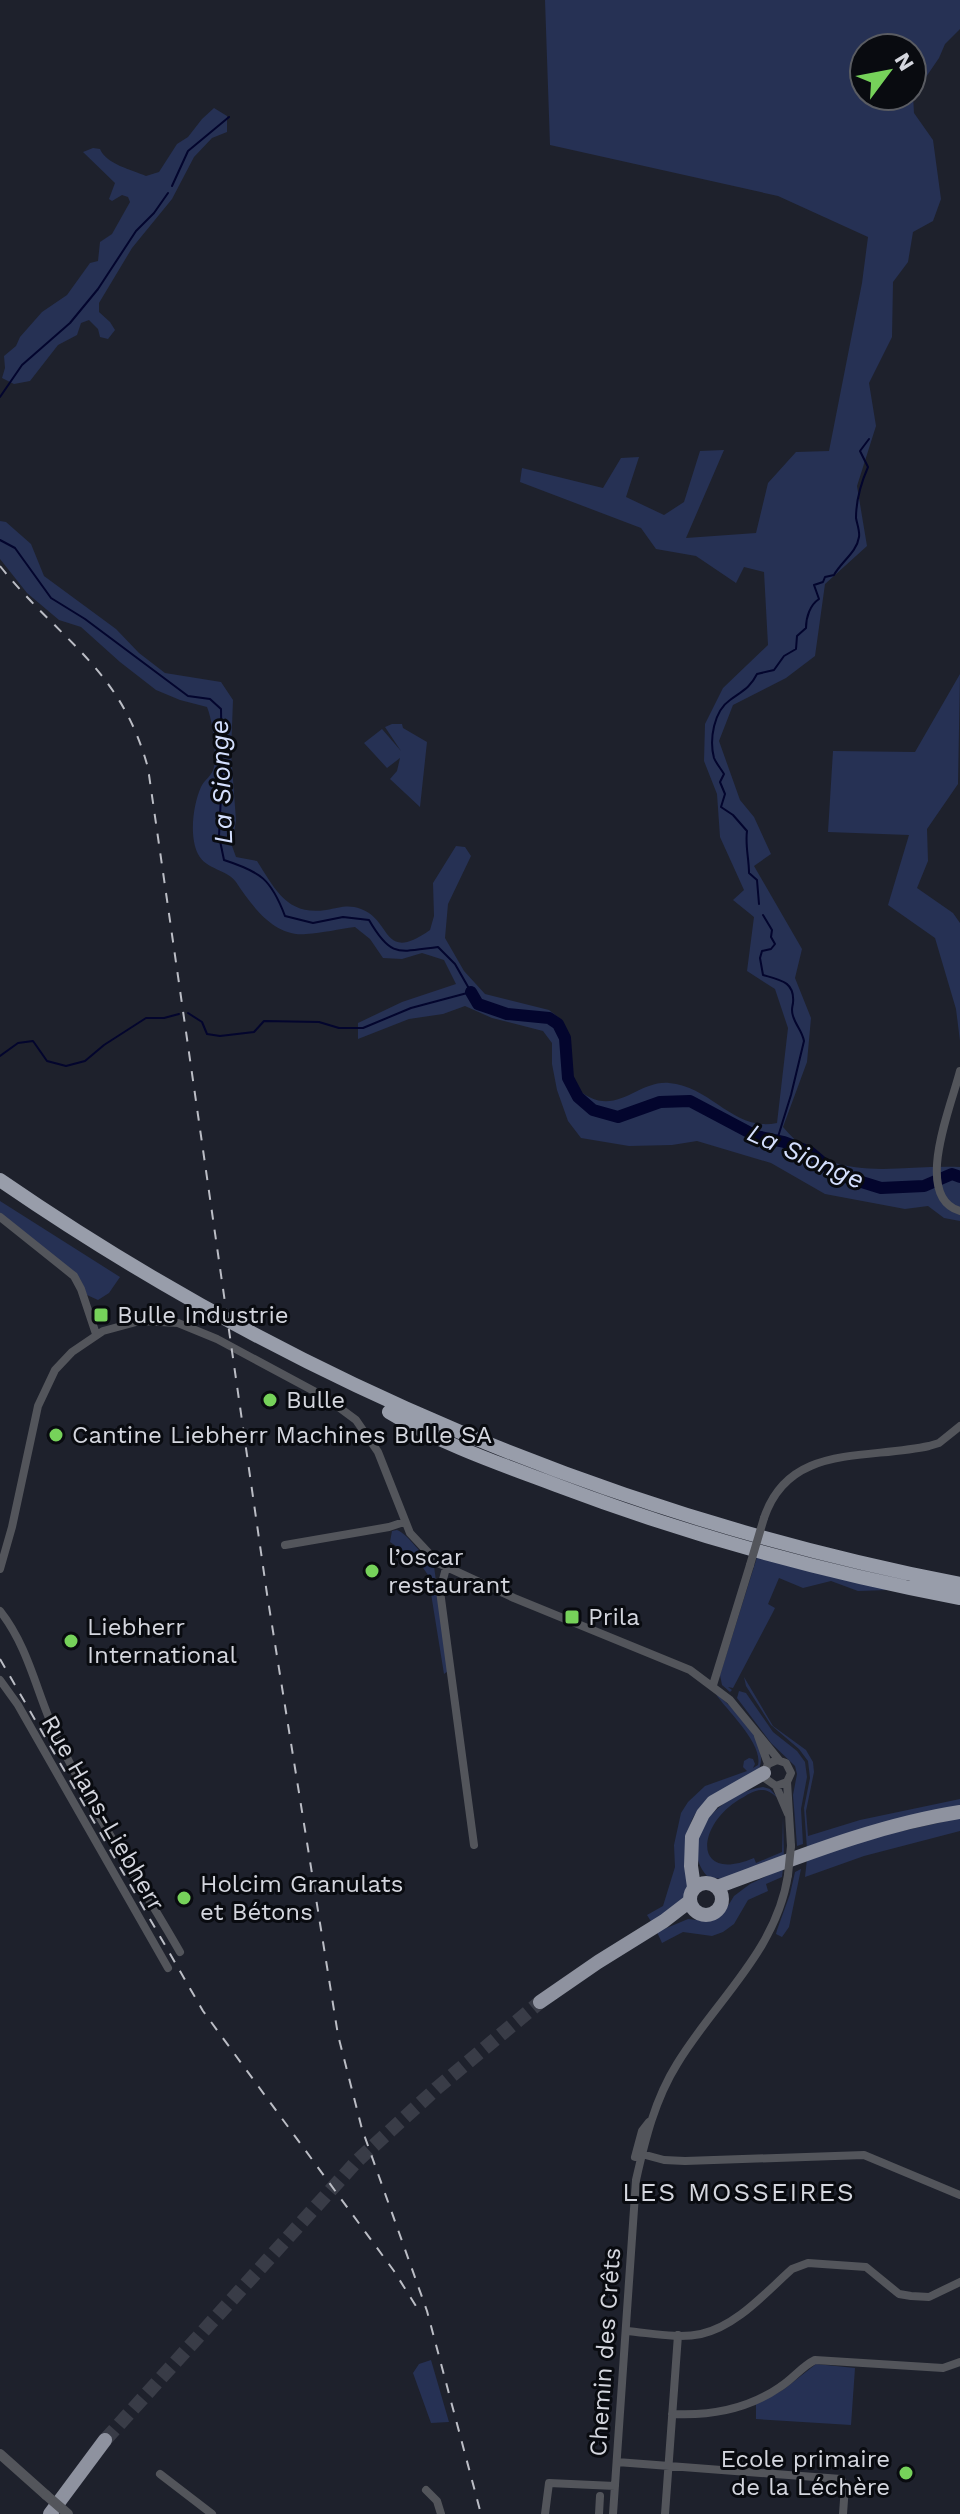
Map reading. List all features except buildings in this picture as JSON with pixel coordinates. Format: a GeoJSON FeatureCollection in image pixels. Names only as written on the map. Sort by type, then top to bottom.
{"type":"FeatureCollection","features":[{"type":"Feature","properties":{"kind":"highway"},"geometry":{"type":"LineString","coordinates":[[0,1180],[122,1260],[215,1314],[332,1375],[465,1435],[580,1480],[714,1523],[817,1552],[960,1584]]}},
{"type":"Feature","properties":{"kind":"highway"},"geometry":{"type":"LineString","coordinates":[[0,1191],[117,1267],[210,1322],[389,1412],[499,1458],[629,1506],[731,1538],[878,1576],[960,1592]]}},
{"type":"Feature","properties":{"kind":"highway"},"geometry":{"type":"LineString","coordinates":[[389,1412],[488,1460],[626,1511],[742,1548],[878,1583],[960,1598]]}},
{"type":"Feature","properties":{"kind":"highway"},"geometry":{"type":"LineString","coordinates":[[704,1895],[692,1857],[692,1837],[703,1814],[713,1802],[769,1776]]}},
{"type":"Feature","properties":{"kind":"highway"},"geometry":{"type":"LineString","coordinates":[[540,2002],[704,1895],[836,1843],[913,1821],[960,1812]]}},
{"type":"Feature","properties":{"kind":"highway"},"geometry":{"type":"LineString","coordinates":[[50,2514],[105,2440]]}},
{"type":"Feature","properties":{"kind":"street"},"geometry":{"type":"LineString","coordinates":[[960,1071],[936,1169],[938,1189],[946,1206],[960,1211]]}},
{"type":"Feature","properties":{"kind":"street"},"geometry":{"type":"LineString","coordinates":[[0,1217],[74,1276],[96,1334],[64,1360],[40,1398],[0,1569]]}},
{"type":"Feature","properties":{"kind":"street","name":"Chemin des Crêts"},"geometry":{"type":"LineString","coordinates":[[96,1334],[140,1321],[189,1326],[332,1402],[356,1420],[371,1440],[404,1522],[421,1548],[446,1568],[673,1662],[713,1685],[739,1710],[779,1760],[790,1768],[787,1782],[791,1846],[780,1909],[761,1949],[740,1981],[676,2066],[639,2153],[613,2514]]}},
{"type":"Feature","properties":{"kind":"street"},"geometry":{"type":"LineString","coordinates":[[713,1685],[764,1518],[778,1490],[805,1467],[828,1459],[929,1446],[939,1443],[960,1426]]}},
{"type":"Feature","properties":{"kind":"street"},"geometry":{"type":"LineString","coordinates":[[285,1545],[404,1522]]}},
{"type":"Feature","properties":{"kind":"street"},"geometry":{"type":"LineString","coordinates":[[446,1568],[440,1591],[474,1845]]}},
{"type":"Feature","properties":{"kind":"street","name":"Rue Hans-Liebherr"},"geometry":{"type":"LineString","coordinates":[[0,1611],[22,1646],[45,1711],[63,1749],[180,1952]]}},
{"type":"Feature","properties":{"kind":"street","name":"Rue Hans-Liebherr"},"geometry":{"type":"LineString","coordinates":[[0,1680],[18,1705],[168,1968]]}},
{"type":"Feature","properties":{"kind":"street","name":"Chemin des Crêts"},"geometry":{"type":"LineString","coordinates":[[757,1732],[769,1776],[789,1818]]}},
{"type":"Feature","properties":{"kind":"street"},"geometry":{"type":"LineString","coordinates":[[779,1760],[769,1776],[787,1782]]}},
{"type":"Feature","properties":{"kind":"street"},"geometry":{"type":"LineString","coordinates":[[639,2153],[664,2160],[685,2161],[864,2155],[960,2195]]}},
{"type":"Feature","properties":{"kind":"street"},"geometry":{"type":"LineString","coordinates":[[626,2331],[699,2334],[729,2323],[792,2269],[803,2264],[866,2267],[903,2295],[929,2297],[960,2282]]}},
{"type":"Feature","properties":{"kind":"street"},"geometry":{"type":"LineString","coordinates":[[665,2514],[678,2335]]}},
{"type":"Feature","properties":{"kind":"street"},"geometry":{"type":"LineString","coordinates":[[672,2414],[710,2414],[755,2400],[783,2385],[815,2360],[943,2368],[960,2362]]}},
{"type":"Feature","properties":{"kind":"street"},"geometry":{"type":"LineString","coordinates":[[0,2454],[68,2514]]}},
{"type":"Feature","properties":{"kind":"street"},"geometry":{"type":"LineString","coordinates":[[617,2462],[838,2478],[845,2486],[843,2514]]}},
{"type":"Feature","properties":{"kind":"street"},"geometry":{"type":"LineString","coordinates":[[160,2474],[212,2514]]}},
{"type":"Feature","properties":{"kind":"street"},"geometry":{"type":"LineString","coordinates":[[545,2514],[549,2483],[615,2486]]}},
{"type":"Feature","properties":{"kind":"street"},"geometry":{"type":"LineString","coordinates":[[426,2490],[437,2501],[441,2514]]}},
{"type":"Feature","properties":{"kind":"street"},"geometry":{"type":"LineString","coordinates":[[599,2514],[600,2496]]}},
{"type":"Feature","properties":{"kind":"shaded area"},"geometry":{"type":"Polygon","coordinates":[[[545,0],[960,0],[960,29],[945,44],[928,74],[928,32],[848,32],[848,112],[914,112],[933,140],[941,199],[933,221],[913,232],[908,262],[893,282],[892,337],[869,383],[876,426],[857,486],[867,546],[825,584],[815,656],[786,678],[733,705],[719,741],[740,800],[754,817],[771,854],[754,866],[802,949],[795,978],[811,1018],[807,1062],[783,1127],[802,1146],[844,1165],[889,1169],[960,1167],[960,1221],[944,1218],[928,1206],[905,1209],[825,1194],[771,1163],[697,1141],[629,1146],[581,1138],[568,1121],[557,1090],[552,1043],[543,1031],[492,1018],[465,1006],[443,1014],[409,1019],[358,1039],[358,1023],[402,1002],[456,984],[444,960],[422,953],[402,959],[383,958],[370,939],[355,927],[294,934],[265,918],[232,878],[206,863],[195,847],[193,820],[196,803],[201,787],[214,767],[214,736],[207,707],[156,690],[81,627],[59,620],[27,593],[0,559],[0,521],[6,522],[31,544],[44,576],[116,629],[139,653],[165,673],[221,682],[233,700],[231,753],[236,820],[232,846],[236,857],[257,861],[276,890],[292,905],[313,911],[344,907],[361,909],[371,914],[395,941],[403,943],[415,939],[430,930],[434,916],[433,883],[456,846],[465,847],[471,856],[448,904],[445,938],[464,971],[485,994],[549,1010],[563,1021],[572,1084],[587,1096],[611,1101],[656,1084],[669,1083],[698,1092],[748,1121],[777,1123],[788,1028],[775,989],[747,971],[754,917],[733,900],[744,890],[720,837],[717,794],[704,761],[705,724],[723,688],[768,645],[764,572],[744,567],[736,583],[696,556],[656,549],[641,528],[520,482],[522,468],[603,488],[621,458],[639,457],[626,497],[664,515],[684,502],[700,451],[724,450],[686,538],[756,533],[768,483],[796,452],[829,451],[868,237],[778,196],[550,145],[545,0]]]}},
{"type":"Feature","properties":{"kind":"shaded area"},"geometry":{"type":"Polygon","coordinates":[[[214,108],[227,116],[227,132],[212,138],[194,157],[172,199],[132,248],[99,303],[99,312],[115,330],[108,339],[100,337],[98,329],[89,320],[81,323],[77,335],[58,345],[30,381],[14,384],[2,378],[4,356],[16,346],[42,312],[67,295],[90,263],[98,261],[100,242],[112,234],[130,202],[128,197],[122,195],[112,201],[109,199],[115,183],[83,152],[100,149],[108,159],[127,169],[146,176],[159,172],[177,144],[188,137],[214,108]]]}},
{"type":"Feature","properties":{"kind":"shaded area"},"geometry":{"type":"Polygon","coordinates":[[[960,674],[958,784],[927,829],[928,861],[917,888],[953,913],[960,923],[960,1041],[956,1009],[935,938],[888,905],[909,835],[828,832],[833,751],[915,752],[960,674]]]}},
{"type":"Feature","properties":{"kind":"shaded area"},"geometry":{"type":"Polygon","coordinates":[[[402,724],[403,728],[427,742],[420,807],[390,779],[397,771],[400,758],[387,768],[364,743],[382,729],[401,751],[385,727],[402,724]]]}},
{"type":"Feature","properties":{"kind":"shaded area"},"geometry":{"type":"Polygon","coordinates":[[[0,1201],[120,1277],[109,1293],[98,1300],[87,1295],[80,1279],[0,1213],[0,1201]]]}},
{"type":"Feature","properties":{"kind":"shaded area"},"geometry":{"type":"Polygon","coordinates":[[[397,1530],[434,1566],[448,1671],[444,1674],[428,1575],[419,1562],[390,1542],[392,1531],[397,1530]]]}},
{"type":"Feature","properties":{"kind":"shaded area"},"geometry":{"type":"Polygon","coordinates":[[[758,1554],[888,1590],[858,1591],[831,1581],[803,1588],[779,1578],[768,1604],[775,1608],[733,1688],[728,1687],[732,1690],[730,1692],[722,1685],[720,1675],[758,1554]]]}},
{"type":"Feature","properties":{"kind":"shaded area"},"geometry":{"type":"Polygon","coordinates":[[[744,1677],[773,1726],[806,1750],[813,1762],[814,1772],[806,1811],[808,1836],[860,1820],[960,1799],[960,1808],[807,1849],[804,1808],[810,1778],[808,1761],[771,1725],[746,1686],[744,1677]]]}},
{"type":"Feature","properties":{"kind":"shaded area"},"geometry":{"type":"Polygon","coordinates":[[[739,1691],[746,1693],[773,1732],[797,1751],[805,1762],[807,1777],[801,1809],[803,1844],[797,1846],[793,1795],[797,1774],[795,1766],[771,1743],[737,1698],[739,1691]]]}},
{"type":"Feature","properties":{"kind":"shaded area"},"geometry":{"type":"Polygon","coordinates":[[[715,1693],[740,1716],[755,1737],[761,1758],[759,1769],[715,1795],[694,1816],[687,1838],[686,1892],[675,1907],[652,1923],[647,1915],[663,1906],[675,1867],[674,1845],[681,1813],[688,1802],[705,1786],[747,1771],[743,1767],[744,1761],[749,1758],[755,1764],[753,1768],[758,1765],[758,1756],[750,1737],[715,1693]]]}},
{"type":"Feature","properties":{"kind":"shaded area"},"geometry":{"type":"Polygon","coordinates":[[[763,1787],[770,1789],[778,1798],[760,1790],[740,1799],[725,1810],[715,1823],[707,1848],[711,1858],[719,1863],[734,1864],[754,1858],[756,1863],[782,1852],[783,1817],[784,1858],[725,1880],[707,1876],[698,1861],[696,1846],[708,1819],[733,1798],[763,1787]]]}},
{"type":"Feature","properties":{"kind":"shaded area"},"geometry":{"type":"Polygon","coordinates":[[[960,1818],[960,1831],[864,1856],[805,1877],[807,1859],[871,1838],[960,1818]]]}},
{"type":"Feature","properties":{"kind":"shaded area"},"geometry":{"type":"Polygon","coordinates":[[[783,1868],[782,1877],[766,1884],[768,1891],[748,1900],[734,1924],[723,1932],[712,1936],[683,1932],[662,1943],[657,1932],[688,1919],[707,1921],[717,1918],[734,1896],[750,1884],[783,1868]]]}},
{"type":"Feature","properties":{"kind":"shaded area"},"geometry":{"type":"Polygon","coordinates":[[[801,1869],[789,1927],[782,1937],[776,1934],[777,1930],[795,1872],[801,1869]]]}},
{"type":"Feature","properties":{"kind":"shaded area"},"geometry":{"type":"Polygon","coordinates":[[[431,2360],[449,2422],[431,2423],[413,2373],[419,2364],[431,2360]]]}},
{"type":"Feature","properties":{"kind":"shaded area"},"geometry":{"type":"Polygon","coordinates":[[[816,2364],[855,2368],[851,2425],[756,2419],[756,2404],[783,2390],[816,2364]]]}},
{"type":"Feature","properties":{"kind":"waterway"},"geometry":{"type":"LineString","coordinates":[[172,186],[188,151],[229,117]]}},
{"type":"Feature","properties":{"kind":"waterway"},"geometry":{"type":"LineString","coordinates":[[0,397],[22,365],[70,323],[98,289],[136,231],[168,193]]}},
{"type":"Feature","properties":{"kind":"waterway"},"geometry":{"type":"LineString","coordinates":[[759,904],[757,880],[749,873],[747,831],[721,807],[725,794],[720,782],[724,774],[714,758],[714,726],[720,711],[749,686],[757,674],[774,670],[784,656],[796,649],[797,636],[806,628],[809,612],[819,599],[814,585],[834,575],[858,542],[857,505],[868,467],[860,451],[869,439]]}},
{"type":"Feature","properties":{"kind":"waterway","name":"La Sionge"},"geometry":{"type":"LineString","coordinates":[[0,540],[15,548],[51,598],[85,619],[188,696],[210,699],[221,709],[219,836],[224,860],[263,879],[275,893],[285,916],[313,923],[343,917],[369,920],[383,941],[397,950],[438,947],[455,964],[471,992],[411,1008],[363,1028],[339,1028],[319,1022],[264,1021],[254,1032],[220,1036],[207,1034],[202,1022],[188,1013]]}},
{"type":"Feature","properties":{"kind":"waterway"},"geometry":{"type":"LineString","coordinates":[[763,915],[772,930],[771,937],[775,944],[771,949],[762,951],[763,975],[781,981],[792,990],[792,1014],[804,1041],[777,1140]]}},
{"type":"Feature","properties":{"kind":"waterway","name":"La Sionge"},"geometry":{"type":"LineString","coordinates":[[471,992],[478,1004],[507,1014],[549,1018],[558,1024],[565,1038],[568,1078],[578,1097],[593,1110],[618,1117],[660,1102],[690,1101],[756,1136],[810,1152],[836,1174],[881,1188],[924,1186],[952,1174],[960,1177]]}},
{"type":"Feature","properties":{"kind":"waterway"},"geometry":{"type":"LineString","coordinates":[[0,1056],[18,1043],[33,1041],[47,1061],[66,1066],[85,1061],[146,1018],[179,1014]]}},
{"type":"Feature","properties":{"kind":"tunnel"},"geometry":{"type":"LineString","coordinates":[[105,2440],[357,2161],[437,2088],[540,2002]]}},
{"type":"Feature","properties":{"kind":"railway"},"geometry":{"type":"LineString","coordinates":[[0,566],[105,680],[122,705],[148,768],[267,1594],[338,2035],[362,2129],[427,2311],[481,2514]]}},
{"type":"Feature","properties":{"kind":"railway"},"geometry":{"type":"LineString","coordinates":[[0,1659],[203,2011],[394,2271],[419,2311]]}},
{"type":"Feature","properties":{"kind":"place","name":"Bulle Industrie"},"geometry":{"type":"Point","coordinates":[101,1315]}},
{"type":"Feature","properties":{"kind":"place","name":"Bulle"},"geometry":{"type":"Point","coordinates":[270,1400]}},
{"type":"Feature","properties":{"kind":"place","name":"Cantine Liebherr Machines Bulle SA"},"geometry":{"type":"Point","coordinates":[56,1435]}},
{"type":"Feature","properties":{"kind":"place","name":"l’oscar restaurant"},"geometry":{"type":"Point","coordinates":[372,1571]}},
{"type":"Feature","properties":{"kind":"place","name":"Prila"},"geometry":{"type":"Point","coordinates":[572,1617]}},
{"type":"Feature","properties":{"kind":"place","name":"Liebherr International"},"geometry":{"type":"Point","coordinates":[71,1641]}},
{"type":"Feature","properties":{"kind":"place","name":"Holcim Granulats et Bétons"},"geometry":{"type":"Point","coordinates":[184,1898]}},
{"type":"Feature","properties":{"kind":"place","name":"Ecole primaire de la Léchère"},"geometry":{"type":"Point","coordinates":[906,2473]}},
{"type":"Feature","properties":{"kind":"district","name":"LES MOSSEIRES"},"geometry":{"type":"Point","coordinates":[739,2192]}}]}
